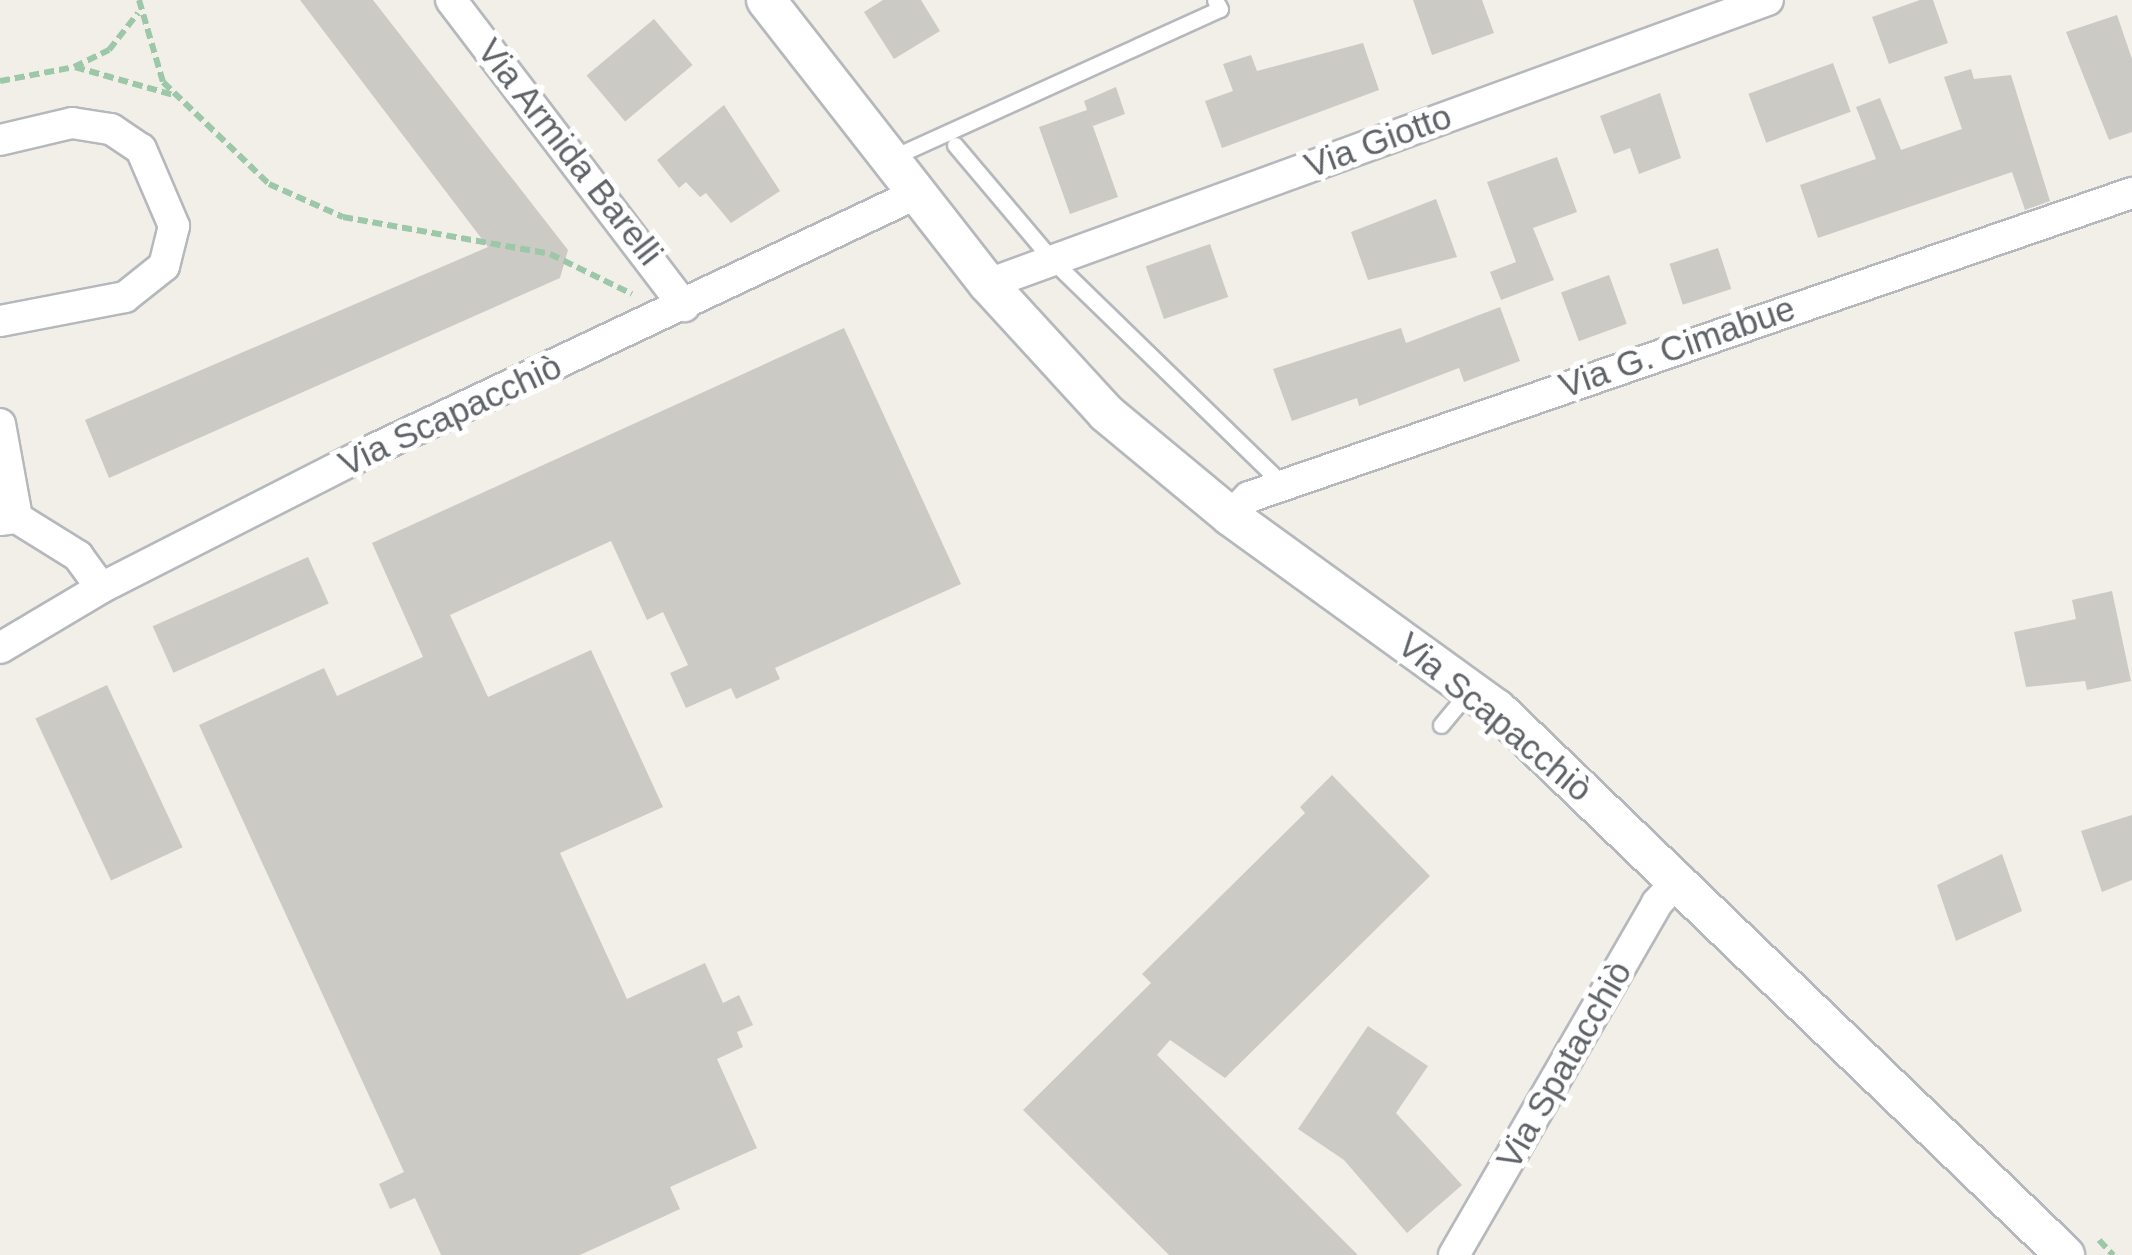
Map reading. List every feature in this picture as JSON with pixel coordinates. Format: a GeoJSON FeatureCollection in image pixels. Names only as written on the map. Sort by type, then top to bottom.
{"type":"FeatureCollection","features":[{"type":"Feature","properties":{"kind":"street","name":"Via Armida Barelli"},"geometry":{"type":"LineString","coordinates":[[452,0],[679,295]]}},
{"type":"Feature","properties":{"kind":"street","name":"Via Scapacchiò"},"geometry":{"type":"LineString","coordinates":[[766,0],[988,284],[1106,413],[1230,516],[1470,689],[1679,880],[2065,1255]]}},
{"type":"Feature","properties":{"kind":"street","name":"Via Giotto"},"geometry":{"type":"LineString","coordinates":[[988,284],[1768,0]]}},
{"type":"Feature","properties":{"kind":"street"},"geometry":{"type":"LineString","coordinates":[[0,140],[72,123],[111,129],[141,148],[174,226],[164,266],[124,297],[0,322]]}},
{"type":"Feature","properties":{"kind":"street","name":"Via Scapacchiò"},"geometry":{"type":"LineString","coordinates":[[0,648],[101,588],[679,295],[918,193]]}},
{"type":"Feature","properties":{"kind":"street","name":"Via G. Cimabue"},"geometry":{"type":"LineString","coordinates":[[1230,516],[1249,497],[2132,194]]}},
{"type":"Feature","properties":{"kind":"street"},"geometry":{"type":"LineString","coordinates":[[0,424],[8,519],[78,556],[101,588]]}},
{"type":"Feature","properties":{"kind":"street","name":"Via Spatacchiò"},"geometry":{"type":"LineString","coordinates":[[1454,1255],[1657,903],[1679,880]]}},
{"type":"Feature","properties":{"kind":"lane"},"geometry":{"type":"LineString","coordinates":[[889,158],[1220,9],[1215,0]]}},
{"type":"Feature","properties":{"kind":"lane"},"geometry":{"type":"LineString","coordinates":[[955,146],[1053,260],[1284,486]]}},
{"type":"Feature","properties":{"kind":"lane"},"geometry":{"type":"LineString","coordinates":[[1441,726],[1470,689]]}},
{"type":"Feature","properties":{"kind":"path"},"geometry":{"type":"LineString","coordinates":[[139,0],[139,12],[175,97],[238,162],[306,205],[550,254],[603,286],[649,300],[679,295]]}},
{"type":"Feature","properties":{"kind":"path"},"geometry":{"type":"LineString","coordinates":[[0,81],[74,67],[109,50],[139,12]]}},
{"type":"Feature","properties":{"kind":"path"},"geometry":{"type":"LineString","coordinates":[[74,67],[175,97]]}},
{"type":"Feature","properties":{"kind":"building"},"geometry":{"type":"Polygon","coordinates":[[[300,0],[373,0],[568,250],[560,278],[109,478],[85,420],[488,247],[300,0]]]}},
{"type":"Feature","properties":{"kind":"building"},"geometry":{"type":"Polygon","coordinates":[[[883,0],[921,0],[940,31],[894,59],[864,12],[883,0]]]}},
{"type":"Feature","properties":{"kind":"building"},"geometry":{"type":"Polygon","coordinates":[[[1413,0],[1482,0],[1494,33],[1432,55],[1413,0]]]}},
{"type":"Feature","properties":{"kind":"building"},"geometry":{"type":"Polygon","coordinates":[[[1920,0],[1933,0],[1948,43],[1889,64],[1872,17],[1920,0]]]}},
{"type":"Feature","properties":{"kind":"building"},"geometry":{"type":"Polygon","coordinates":[[[2117,15],[2132,59],[2132,132],[2109,140],[2066,32],[2117,15]]]}},
{"type":"Feature","properties":{"kind":"building"},"geometry":{"type":"Polygon","coordinates":[[[654,19],[693,65],[625,122],[587,76],[654,19]]]}},
{"type":"Feature","properties":{"kind":"building"},"geometry":{"type":"Polygon","coordinates":[[[1363,43],[1379,90],[1222,148],[1205,101],[1233,91],[1223,64],[1251,55],[1257,71],[1363,43]]]}},
{"type":"Feature","properties":{"kind":"building"},"geometry":{"type":"Polygon","coordinates":[[[1833,63],[1851,112],[1766,143],[1748,94],[1833,63]]]}},
{"type":"Feature","properties":{"kind":"building"},"geometry":{"type":"Polygon","coordinates":[[[1971,69],[1974,79],[2011,75],[2050,201],[2025,210],[2012,172],[1818,238],[1800,185],[1876,159],[1856,107],[1880,98],[1901,150],[1962,129],[1944,77],[1971,69]]]}},
{"type":"Feature","properties":{"kind":"building"},"geometry":{"type":"Polygon","coordinates":[[[1116,87],[1125,114],[1093,126],[1090,118],[1118,197],[1070,214],[1039,127],[1087,110],[1084,101],[1116,87]]]}},
{"type":"Feature","properties":{"kind":"building"},"geometry":{"type":"Polygon","coordinates":[[[1660,93],[1681,158],[1639,174],[1630,148],[1614,154],[1600,116],[1660,93]]]}},
{"type":"Feature","properties":{"kind":"building"},"geometry":{"type":"Polygon","coordinates":[[[724,105],[780,191],[731,223],[706,193],[700,197],[686,182],[679,188],[657,160],[724,105]]]}},
{"type":"Feature","properties":{"kind":"building"},"geometry":{"type":"Polygon","coordinates":[[[1557,157],[1577,212],[1533,228],[1554,280],[1501,300],[1490,272],[1516,262],[1487,182],[1557,157]]]}},
{"type":"Feature","properties":{"kind":"building"},"geometry":{"type":"Polygon","coordinates":[[[1436,199],[1457,257],[1368,280],[1351,232],[1436,199]]]}},
{"type":"Feature","properties":{"kind":"building"},"geometry":{"type":"Polygon","coordinates":[[[1210,244],[1228,297],[1164,319],[1146,266],[1210,244]]]}},
{"type":"Feature","properties":{"kind":"building"},"geometry":{"type":"Polygon","coordinates":[[[1718,248],[1731,289],[1683,305],[1669,264],[1718,248]]]}},
{"type":"Feature","properties":{"kind":"building"},"geometry":{"type":"Polygon","coordinates":[[[1609,275],[1627,324],[1579,341],[1561,292],[1609,275]]]}},
{"type":"Feature","properties":{"kind":"building"},"geometry":{"type":"Polygon","coordinates":[[[1500,307],[1520,361],[1464,382],[1459,368],[1359,406],[1357,398],[1292,421],[1273,369],[1401,328],[1406,343],[1500,307]]]}},
{"type":"Feature","properties":{"kind":"building"},"geometry":{"type":"Polygon","coordinates":[[[844,328],[961,584],[775,668],[780,679],[736,699],[731,688],[686,708],[670,673],[688,665],[663,612],[647,620],[611,541],[450,615],[488,697],[591,650],[663,807],[560,853],[627,999],[705,963],[723,1003],[739,995],[753,1025],[737,1032],[743,1047],[717,1059],[757,1148],[670,1187],[680,1209],[580,1255],[441,1255],[415,1198],[390,1209],[379,1184],[404,1172],[199,725],[324,668],[337,696],[423,657],[372,543],[844,328]]]}},
{"type":"Feature","properties":{"kind":"building"},"geometry":{"type":"Polygon","coordinates":[[[308,557],[329,604],[173,673],[153,626],[308,557]]]}},
{"type":"Feature","properties":{"kind":"building"},"geometry":{"type":"Polygon","coordinates":[[[2112,591],[2131,681],[2087,690],[2085,681],[2026,687],[2014,632],[2076,619],[2072,600],[2112,591]]]}},
{"type":"Feature","properties":{"kind":"building"},"geometry":{"type":"Polygon","coordinates":[[[107,685],[183,847],[111,881],[35,718],[107,685]]]}},
{"type":"Feature","properties":{"kind":"building"},"geometry":{"type":"Polygon","coordinates":[[[1332,775],[1430,876],[1225,1078],[1170,1040],[1157,1055],[1358,1255],[1169,1255],[1023,1110],[1151,983],[1142,974],[1305,813],[1300,807],[1332,775]]]}},
{"type":"Feature","properties":{"kind":"building"},"geometry":{"type":"Polygon","coordinates":[[[2132,815],[2132,880],[2102,892],[2081,831],[2132,815]]]}},
{"type":"Feature","properties":{"kind":"building"},"geometry":{"type":"Polygon","coordinates":[[[2002,854],[2022,911],[1956,941],[1937,885],[2002,854]]]}},
{"type":"Feature","properties":{"kind":"building"},"geometry":{"type":"Polygon","coordinates":[[[1368,1026],[1428,1066],[1396,1113],[1462,1185],[1407,1233],[1344,1160],[1298,1129],[1368,1026]]]}}]}
